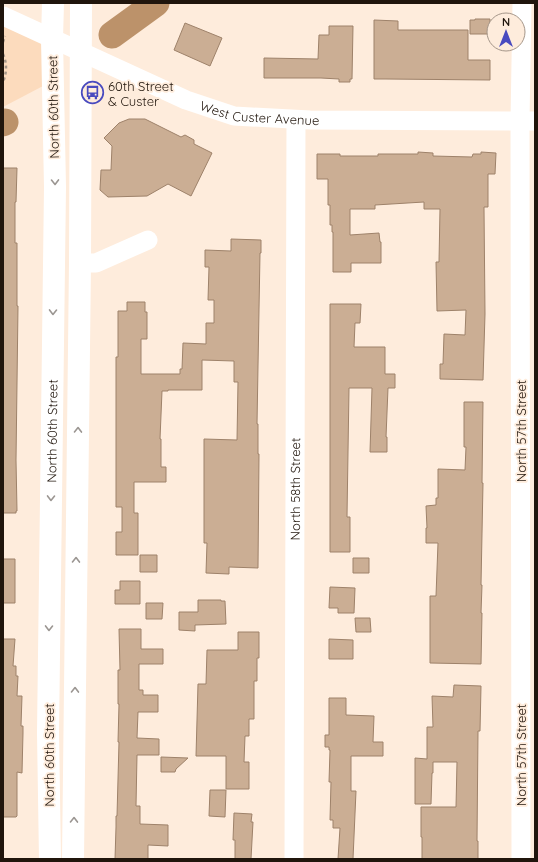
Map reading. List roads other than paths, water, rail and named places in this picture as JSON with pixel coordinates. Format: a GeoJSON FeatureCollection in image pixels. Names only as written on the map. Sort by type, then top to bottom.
{"type":"FeatureCollection","features":[{"type":"Feature","properties":{"kind":"main road","name":"North 60th Street"},"geometry":{"type":"LineString","coordinates":[[50,859],[48,733],[55,187],[52,3]]}},
{"type":"Feature","properties":{"kind":"main road","name":"North 60th Street"},"geometry":{"type":"LineString","coordinates":[[73,859],[80,263],[81,3]]}},
{"type":"Feature","properties":{"kind":"street","name":"North 57th Street"},"geometry":{"type":"LineString","coordinates":[[521,859],[528,121],[522,3]]}},
{"type":"Feature","properties":{"kind":"street","name":"West Custer Avenue"},"geometry":{"type":"LineString","coordinates":[[3,16],[186,100],[234,116],[296,120],[528,121]]}},
{"type":"Feature","properties":{"kind":"street","name":"North 58th Street"},"geometry":{"type":"LineString","coordinates":[[294,859],[296,120]]}},
{"type":"Feature","properties":{"kind":"street"},"geometry":{"type":"LineString","coordinates":[[80,263],[96,262],[148,240]]}},
{"type":"Feature","properties":{"kind":"waterway"},"geometry":{"type":"LineString","coordinates":[[112,35],[156,3]]}},
{"type":"Feature","properties":{"kind":"place","name":"60th Street & Custer"},"geometry":{"type":"Point","coordinates":[93,93]}}]}
